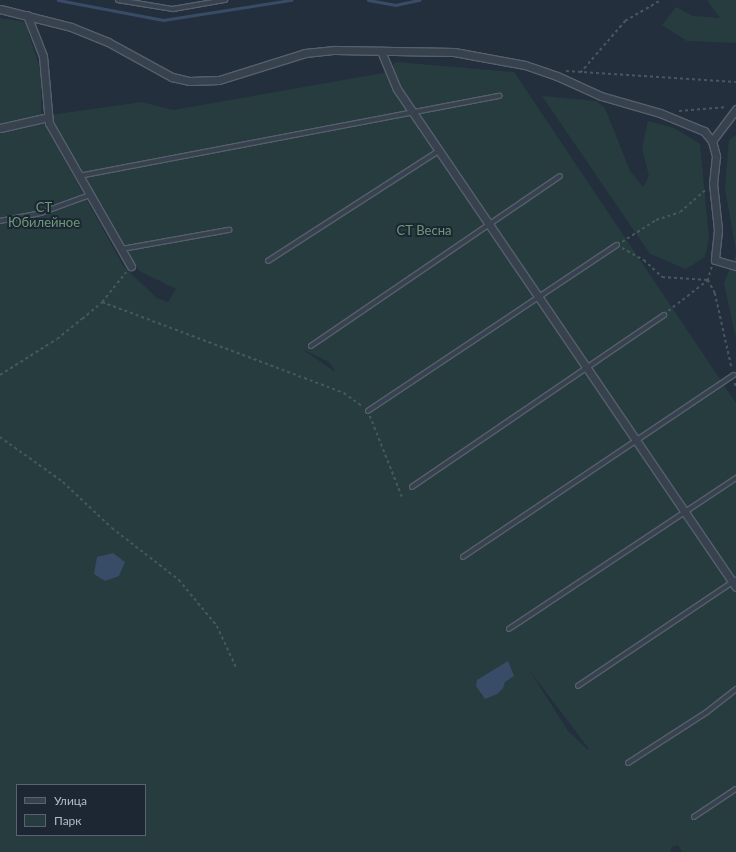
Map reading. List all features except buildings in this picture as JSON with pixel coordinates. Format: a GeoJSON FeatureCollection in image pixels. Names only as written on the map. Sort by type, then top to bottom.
{"type":"FeatureCollection","features":[{"type":"Feature","properties":{"kind":"street"},"geometry":{"type":"LineString","coordinates":[[0,9],[71,27],[108,42],[172,77],[190,81],[219,80],[305,53],[335,50],[454,52],[525,65],[601,96],[691,125],[704,132],[712,141],[716,156],[713,183],[718,230],[715,260],[736,266]]}},
{"type":"Feature","properties":{"kind":"street"},"geometry":{"type":"LineString","coordinates":[[27,15],[43,56],[49,123],[131,266]]}},
{"type":"Feature","properties":{"kind":"street"},"geometry":{"type":"LineString","coordinates":[[381,51],[397,89],[684,511],[735,583]]}},
{"type":"Feature","properties":{"kind":"street"},"geometry":{"type":"LineString","coordinates":[[712,141],[733,108]]}},
{"type":"Feature","properties":{"kind":"street"},"geometry":{"type":"LineString","coordinates":[[0,128],[48,117]]}},
{"type":"Feature","properties":{"kind":"lane"},"geometry":{"type":"LineString","coordinates":[[118,0],[173,9],[225,0]]}},
{"type":"Feature","properties":{"kind":"lane"},"geometry":{"type":"LineString","coordinates":[[79,176],[414,114],[499,96]]}},
{"type":"Feature","properties":{"kind":"lane"},"geometry":{"type":"LineString","coordinates":[[268,261],[439,151]]}},
{"type":"Feature","properties":{"kind":"lane"},"geometry":{"type":"LineString","coordinates":[[311,346],[560,176]]}},
{"type":"Feature","properties":{"kind":"lane"},"geometry":{"type":"LineString","coordinates":[[0,221],[41,213],[90,195]]}},
{"type":"Feature","properties":{"kind":"lane"},"geometry":{"type":"LineString","coordinates":[[122,249],[229,230]]}},
{"type":"Feature","properties":{"kind":"lane"},"geometry":{"type":"LineString","coordinates":[[368,411],[617,245]]}},
{"type":"Feature","properties":{"kind":"lane"},"geometry":{"type":"LineString","coordinates":[[412,486],[664,314]]}},
{"type":"Feature","properties":{"kind":"lane"},"geometry":{"type":"LineString","coordinates":[[463,557],[636,439],[734,375]]}},
{"type":"Feature","properties":{"kind":"lane"},"geometry":{"type":"LineString","coordinates":[[509,628],[736,478]]}},
{"type":"Feature","properties":{"kind":"lane"},"geometry":{"type":"LineString","coordinates":[[578,686],[735,583]]}},
{"type":"Feature","properties":{"kind":"lane"},"geometry":{"type":"LineString","coordinates":[[628,763],[707,712],[736,689]]}},
{"type":"Feature","properties":{"kind":"lane"},"geometry":{"type":"LineString","coordinates":[[694,817],[736,789]]}},
{"type":"Feature","properties":{"kind":"path"},"geometry":{"type":"LineString","coordinates":[[580,73],[625,21],[661,0]]}},
{"type":"Feature","properties":{"kind":"path"},"geometry":{"type":"LineString","coordinates":[[564,70],[580,73],[736,82]]}},
{"type":"Feature","properties":{"kind":"path"},"geometry":{"type":"LineString","coordinates":[[674,112],[733,108]]}},
{"type":"Feature","properties":{"kind":"path"},"geometry":{"type":"LineString","coordinates":[[708,280],[662,277],[644,260],[617,245],[656,220],[680,212],[713,183]]}},
{"type":"Feature","properties":{"kind":"path"},"geometry":{"type":"LineString","coordinates":[[664,314],[708,280],[715,260]]}},
{"type":"Feature","properties":{"kind":"path"},"geometry":{"type":"LineString","coordinates":[[0,375],[58,339],[102,302],[131,266]]}},
{"type":"Feature","properties":{"kind":"path"},"geometry":{"type":"LineString","coordinates":[[708,280],[715,293],[736,388]]}},
{"type":"Feature","properties":{"kind":"path"},"geometry":{"type":"LineString","coordinates":[[102,302],[344,393],[368,411],[403,499]]}},
{"type":"Feature","properties":{"kind":"path"},"geometry":{"type":"LineString","coordinates":[[0,437],[63,482],[112,528],[179,580],[217,626],[236,667]]}},
{"type":"Feature","properties":{"kind":"green space"},"geometry":{"type":"Polygon","coordinates":[[[707,0],[736,0],[736,43],[687,41],[662,25],[676,7],[693,16],[720,18],[707,0]]]}},
{"type":"Feature","properties":{"kind":"green space"},"geometry":{"type":"Polygon","coordinates":[[[0,18],[25,22],[41,72],[41,118],[124,267],[157,298],[168,302],[176,289],[139,271],[50,115],[142,102],[173,110],[383,73],[396,62],[514,72],[736,403],[736,852],[682,852],[678,845],[672,847],[670,852],[0,852],[0,18]],[[302,349],[334,371],[335,371],[329,362],[302,349]],[[530,671],[568,731],[588,750],[589,749],[530,671]],[[494,672],[489,674],[481,696],[514,676],[494,672]]]}},
{"type":"Feature","properties":{"kind":"green space"},"geometry":{"type":"Polygon","coordinates":[[[542,96],[596,101],[605,108],[630,171],[643,187],[649,176],[642,148],[648,121],[674,128],[700,144],[709,238],[705,257],[686,269],[650,254],[542,96]]]}},
{"type":"Feature","properties":{"kind":"green space"},"geometry":{"type":"Polygon","coordinates":[[[736,135],[736,252],[725,188],[729,140],[736,135]]]}},
{"type":"Feature","properties":{"kind":"green space"},"geometry":{"type":"Polygon","coordinates":[[[736,254],[736,339],[724,283],[736,254]]]}},
{"type":"Feature","properties":{"kind":"water"},"geometry":{"type":"Polygon","coordinates":[[[113,553],[125,562],[119,576],[105,581],[94,574],[97,557],[113,553]]]}},
{"type":"Feature","properties":{"kind":"water"},"geometry":{"type":"Polygon","coordinates":[[[508,661],[514,676],[505,682],[503,688],[497,694],[485,699],[476,686],[477,680],[508,661]]]}},
{"type":"Feature","properties":{"kind":"waterway"},"geometry":{"type":"LineString","coordinates":[[58,0],[163,20],[291,0]]}},
{"type":"Feature","properties":{"kind":"waterway"},"geometry":{"type":"LineString","coordinates":[[368,0],[395,5],[419,0]]}},
{"type":"Feature","properties":{"kind":"park label","name":"СТ Юбилейное"},"geometry":{"type":"Point","coordinates":[44,216]}},
{"type":"Feature","properties":{"kind":"park label","name":"СТ Весна"},"geometry":{"type":"Point","coordinates":[424,230]}}]}
